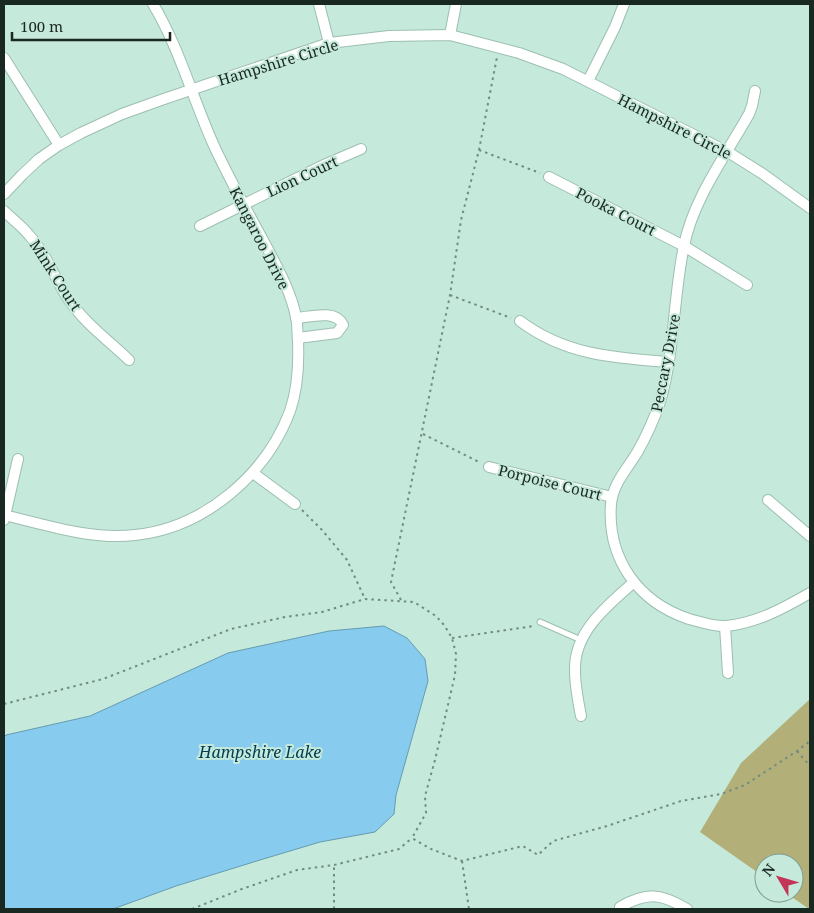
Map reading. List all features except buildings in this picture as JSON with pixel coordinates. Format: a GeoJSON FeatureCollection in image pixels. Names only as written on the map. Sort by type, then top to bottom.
{"type":"FeatureCollection","features":[{"type":"Feature","properties":{"kind":"street","name":"Kangaroo Drive"},"geometry":{"type":"LineString","coordinates":[[4,518],[98,535],[124,536],[171,527],[200,514],[236,489],[253,473],[272,447],[289,411],[298,374],[298,338],[296,318],[287,291],[276,264],[243,205],[215,149],[172,39],[152,4]]}},
{"type":"Feature","properties":{"kind":"street"},"geometry":{"type":"LineString","coordinates":[[319,4],[329,43]]}},
{"type":"Feature","properties":{"kind":"street"},"geometry":{"type":"LineString","coordinates":[[450,35],[456,4]]}},
{"type":"Feature","properties":{"kind":"street"},"geometry":{"type":"LineString","coordinates":[[588,81],[624,4]]}},
{"type":"Feature","properties":{"kind":"street","name":"Hampshire Circle"},"geometry":{"type":"LineString","coordinates":[[4,194],[22,175],[59,144],[122,114],[329,43],[389,36],[450,35],[499,47],[548,63],[588,81],[728,152],[763,174],[810,208]]}},
{"type":"Feature","properties":{"kind":"street"},"geometry":{"type":"LineString","coordinates":[[4,58],[59,144]]}},
{"type":"Feature","properties":{"kind":"street","name":"Peccary Drive"},"geometry":{"type":"LineString","coordinates":[[755,91],[749,114],[699,203],[691,221],[684,246],[668,362],[660,401],[638,451],[618,481],[612,497],[611,516],[617,551],[633,583],[654,601],[679,615],[703,623],[725,626],[771,614],[810,593]]}},
{"type":"Feature","properties":{"kind":"street","name":"Lion Court"},"geometry":{"type":"LineString","coordinates":[[200,226],[326,164],[361,149]]}},
{"type":"Feature","properties":{"kind":"street","name":"Pooka Court"},"geometry":{"type":"LineString","coordinates":[[549,177],[684,246],[747,286]]}},
{"type":"Feature","properties":{"kind":"street","name":"Mink Court"},"geometry":{"type":"LineString","coordinates":[[4,211],[34,240],[75,308],[129,360]]}},
{"type":"Feature","properties":{"kind":"street"},"geometry":{"type":"LineString","coordinates":[[296,318],[333,316],[341,320],[343,325],[337,333],[298,338]]}},
{"type":"Feature","properties":{"kind":"street"},"geometry":{"type":"LineString","coordinates":[[520,321],[539,334],[578,351],[611,357],[668,362]]}},
{"type":"Feature","properties":{"kind":"street"},"geometry":{"type":"LineString","coordinates":[[4,518],[18,459]]}},
{"type":"Feature","properties":{"kind":"street","name":"Porpoise Court"},"geometry":{"type":"LineString","coordinates":[[489,467],[612,497]]}},
{"type":"Feature","properties":{"kind":"street"},"geometry":{"type":"LineString","coordinates":[[253,473],[295,504]]}},
{"type":"Feature","properties":{"kind":"street"},"geometry":{"type":"LineString","coordinates":[[768,500],[810,536]]}},
{"type":"Feature","properties":{"kind":"street"},"geometry":{"type":"LineString","coordinates":[[581,716],[574,668],[577,649],[581,640],[601,612],[633,583]]}},
{"type":"Feature","properties":{"kind":"street"},"geometry":{"type":"LineString","coordinates":[[725,626],[728,673]]}},
{"type":"Feature","properties":{"kind":"street"},"geometry":{"type":"LineString","coordinates":[[620,907],[640,898],[655,896],[670,900],[687,909]]}},
{"type":"Feature","properties":{"kind":"lane"},"geometry":{"type":"LineString","coordinates":[[540,622],[581,640]]}},
{"type":"Feature","properties":{"kind":"path"},"geometry":{"type":"LineString","coordinates":[[401,600],[391,582],[423,434],[450,295],[461,220],[479,150],[499,47]]}},
{"type":"Feature","properties":{"kind":"path"},"geometry":{"type":"LineString","coordinates":[[479,150],[549,177]]}},
{"type":"Feature","properties":{"kind":"path"},"geometry":{"type":"LineString","coordinates":[[450,295],[520,321]]}},
{"type":"Feature","properties":{"kind":"path"},"geometry":{"type":"LineString","coordinates":[[423,434],[489,467]]}},
{"type":"Feature","properties":{"kind":"path"},"geometry":{"type":"LineString","coordinates":[[295,504],[322,530],[347,560],[364,599]]}},
{"type":"Feature","properties":{"kind":"path"},"geometry":{"type":"LineString","coordinates":[[4,704],[103,679],[231,629],[285,617],[322,612],[364,599],[414,602],[430,611],[444,626],[452,638],[456,654],[455,675],[436,760],[425,796],[426,813],[412,838],[399,849],[334,865],[297,870],[192,909]]}},
{"type":"Feature","properties":{"kind":"path"},"geometry":{"type":"LineString","coordinates":[[452,638],[534,626],[540,622]]}},
{"type":"Feature","properties":{"kind":"path"},"geometry":{"type":"LineString","coordinates":[[412,838],[431,849],[462,861],[523,846],[538,855],[554,841],[607,826],[681,801],[721,794],[745,785],[797,752],[810,741]]}},
{"type":"Feature","properties":{"kind":"path"},"geometry":{"type":"LineString","coordinates":[[797,752],[810,766]]}},
{"type":"Feature","properties":{"kind":"path"},"geometry":{"type":"LineString","coordinates":[[462,861],[469,909]]}},
{"type":"Feature","properties":{"kind":"path"},"geometry":{"type":"LineString","coordinates":[[334,865],[334,909]]}},
{"type":"Feature","properties":{"kind":"shaded area"},"geometry":{"type":"Polygon","coordinates":[[[810,699],[810,909],[800,903],[804,903],[804,853],[754,853],[754,870],[700,832],[741,763],[810,699]]]}},
{"type":"Feature","properties":{"kind":"water","name":"Hampshire Lake"},"geometry":{"type":"Polygon","coordinates":[[[384,626],[407,638],[425,659],[428,681],[396,795],[394,814],[375,832],[320,842],[176,886],[113,909],[4,909],[4,737],[6,735],[90,716],[228,653],[329,631],[384,626]]]}}]}
